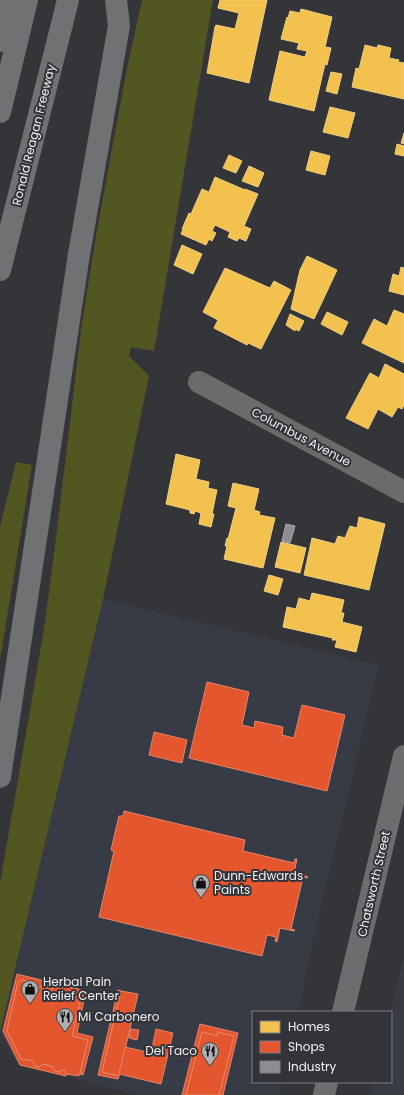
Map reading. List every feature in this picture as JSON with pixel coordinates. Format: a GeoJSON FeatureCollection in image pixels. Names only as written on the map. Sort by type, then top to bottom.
{"type":"FeatureCollection","features":[{"type":"Feature","properties":{"kind":"highway"},"geometry":{"type":"LineString","coordinates":[[0,41],[10,0]]}},
{"type":"Feature","properties":{"kind":"highway"},"geometry":{"type":"LineString","coordinates":[[0,112],[27,0]]}},
{"type":"Feature","properties":{"kind":"highway","name":"Ronald Reagan Freeway"},"geometry":{"type":"LineString","coordinates":[[0,270],[68,0]]}},
{"type":"Feature","properties":{"kind":"highway"},"geometry":{"type":"LineString","coordinates":[[0,777],[79,254],[119,26],[116,0]]}},
{"type":"Feature","properties":{"kind":"main road","name":"Chatsworth Street"},"geometry":{"type":"LineString","coordinates":[[343,1011],[404,756]]}},
{"type":"Feature","properties":{"kind":"main road"},"geometry":{"type":"LineString","coordinates":[[324,1095],[327,1083]]}},
{"type":"Feature","properties":{"kind":"street","name":"Columbus Avenue"},"geometry":{"type":"LineString","coordinates":[[199,382],[404,492]]}},
{"type":"Feature","properties":{"kind":"shaded area"},"geometry":{"type":"Polygon","coordinates":[[[103,599],[379,665],[307,966],[304,988],[298,1011],[252,1011],[252,1083],[282,1083],[279,1095],[141,1095],[17,1065],[0,1032],[103,599]]]}},
{"type":"Feature","properties":{"kind":"shaded area"},"geometry":{"type":"Polygon","coordinates":[[[404,956],[404,1095],[371,1095],[374,1083],[392,1083],[391,1011],[404,956]]]}},
{"type":"Feature","properties":{"kind":"green space"},"geometry":{"type":"Polygon","coordinates":[[[142,0],[213,0],[154,351],[131,347],[129,356],[149,376],[103,599],[0,1032],[0,884],[44,629],[82,323],[96,236],[126,73],[142,0]]]}},
{"type":"Feature","properties":{"kind":"green space"},"geometry":{"type":"Polygon","coordinates":[[[16,462],[32,465],[0,660],[0,527],[16,462]]]}},
{"type":"Feature","properties":{"kind":"building: Homes"},"geometry":{"type":"Polygon","coordinates":[[[220,0],[267,0],[249,83],[207,73],[216,25],[235,29],[239,13],[218,8],[220,0]]]}},
{"type":"Feature","properties":{"kind":"building: Homes"},"geometry":{"type":"Polygon","coordinates":[[[301,9],[332,17],[325,47],[331,48],[327,65],[325,64],[314,111],[269,100],[280,51],[305,57],[307,51],[297,49],[299,43],[281,39],[290,11],[300,13],[301,9]]]}},
{"type":"Feature","properties":{"kind":"building: Homes"},"geometry":{"type":"Polygon","coordinates":[[[365,45],[377,48],[378,45],[391,48],[389,58],[399,60],[398,62],[404,63],[404,99],[352,87],[356,68],[359,69],[365,45]]]}},
{"type":"Feature","properties":{"kind":"building: Homes"},"geometry":{"type":"Polygon","coordinates":[[[331,72],[342,74],[337,94],[326,91],[331,72]]]}},
{"type":"Feature","properties":{"kind":"building: Homes"},"geometry":{"type":"Polygon","coordinates":[[[330,107],[355,113],[348,138],[323,132],[330,107]]]}},
{"type":"Feature","properties":{"kind":"building: Homes"},"geometry":{"type":"Polygon","coordinates":[[[404,133],[404,144],[401,143],[404,133]]]}},
{"type":"Feature","properties":{"kind":"building: Homes"},"geometry":{"type":"Polygon","coordinates":[[[397,144],[404,146],[404,156],[395,154],[397,144]]]}},
{"type":"Feature","properties":{"kind":"building: Homes"},"geometry":{"type":"Polygon","coordinates":[[[311,151],[330,156],[325,175],[306,170],[311,151]]]}},
{"type":"Feature","properties":{"kind":"building: Homes"},"geometry":{"type":"Polygon","coordinates":[[[229,155],[242,161],[236,173],[223,168],[229,155]]]}},
{"type":"Feature","properties":{"kind":"building: Homes"},"geometry":{"type":"Polygon","coordinates":[[[249,166],[264,173],[258,187],[242,181],[249,166]]]}},
{"type":"Feature","properties":{"kind":"building: Homes"},"geometry":{"type":"Polygon","coordinates":[[[215,177],[258,194],[244,226],[251,229],[246,241],[239,238],[237,241],[228,237],[230,232],[215,225],[212,231],[216,233],[212,241],[209,239],[206,245],[181,234],[189,213],[191,214],[202,189],[209,192],[215,177]]]}},
{"type":"Feature","properties":{"kind":"building: Homes"},"geometry":{"type":"Polygon","coordinates":[[[182,245],[202,254],[193,274],[174,265],[182,245]]]}},
{"type":"Feature","properties":{"kind":"building: Homes"},"geometry":{"type":"Polygon","coordinates":[[[307,256],[337,270],[314,319],[291,309],[300,270],[307,256]]]}},
{"type":"Feature","properties":{"kind":"building: Homes"},"geometry":{"type":"Polygon","coordinates":[[[401,267],[404,268],[404,295],[389,291],[393,274],[399,276],[401,267]]]}},
{"type":"Feature","properties":{"kind":"building: Homes"},"geometry":{"type":"Polygon","coordinates":[[[225,268],[270,288],[274,281],[291,290],[261,349],[248,343],[247,345],[214,328],[218,320],[203,312],[225,268]]]}},
{"type":"Feature","properties":{"kind":"building: Homes"},"geometry":{"type":"Polygon","coordinates":[[[394,310],[404,314],[404,363],[362,343],[374,319],[387,326],[394,310]]]}},
{"type":"Feature","properties":{"kind":"building: Homes"},"geometry":{"type":"Polygon","coordinates":[[[327,312],[348,322],[342,335],[321,324],[327,312]]]}},
{"type":"Feature","properties":{"kind":"building: Homes"},"geometry":{"type":"Polygon","coordinates":[[[290,314],[304,321],[299,331],[295,329],[295,331],[286,325],[290,314]]]}},
{"type":"Feature","properties":{"kind":"building: Homes"},"geometry":{"type":"Polygon","coordinates":[[[385,364],[404,374],[404,405],[402,409],[398,407],[392,417],[378,409],[368,429],[346,418],[370,373],[379,378],[385,364]]]}},
{"type":"Feature","properties":{"kind":"building: Homes"},"geometry":{"type":"Polygon","coordinates":[[[176,454],[200,460],[196,479],[209,482],[208,488],[217,490],[211,527],[199,524],[201,513],[195,511],[194,514],[190,513],[190,510],[166,504],[176,454]]]}},
{"type":"Feature","properties":{"kind":"building: Homes"},"geometry":{"type":"Polygon","coordinates":[[[233,483],[259,489],[254,510],[260,512],[259,515],[275,518],[263,568],[224,559],[227,546],[225,546],[236,508],[228,506],[233,483]]]}},
{"type":"Feature","properties":{"kind":"building: Homes"},"geometry":{"type":"Polygon","coordinates":[[[359,517],[385,524],[369,590],[304,575],[312,538],[335,544],[338,536],[345,538],[350,526],[357,528],[359,517]]]}},
{"type":"Feature","properties":{"kind":"building: Homes"},"geometry":{"type":"Polygon","coordinates":[[[281,542],[306,548],[300,573],[275,567],[281,542]]]}},
{"type":"Feature","properties":{"kind":"building: Homes"},"geometry":{"type":"Polygon","coordinates":[[[269,575],[283,579],[278,595],[264,591],[269,575]]]}},
{"type":"Feature","properties":{"kind":"building: Homes"},"geometry":{"type":"Polygon","coordinates":[[[312,593],[344,600],[341,613],[344,613],[342,622],[362,627],[356,652],[335,647],[337,640],[332,640],[333,638],[283,627],[287,607],[296,609],[299,598],[310,601],[312,593]]]}},
{"type":"Feature","properties":{"kind":"building: Shops"},"geometry":{"type":"Polygon","coordinates":[[[207,682],[249,692],[242,725],[254,728],[255,721],[283,727],[282,735],[294,738],[302,705],[345,715],[327,791],[189,758],[207,682]]]}},
{"type":"Feature","properties":{"kind":"building: Shops"},"geometry":{"type":"Polygon","coordinates":[[[154,732],[187,740],[182,763],[149,755],[154,732]]]}},
{"type":"Feature","properties":{"kind":"building: Shops","name":"Dunn-Edwards Paints"},"geometry":{"type":"Polygon","coordinates":[[[124,811],[245,840],[243,851],[294,863],[295,859],[297,859],[294,873],[308,877],[303,877],[291,929],[295,930],[280,928],[277,942],[275,941],[276,937],[267,935],[262,956],[99,917],[114,851],[111,850],[119,816],[123,816],[124,811]]]}},
{"type":"Feature","properties":{"kind":"building: Shops"},"geometry":{"type":"Polygon","coordinates":[[[17,974],[86,991],[77,1033],[93,1037],[83,1075],[80,1074],[88,1040],[72,1036],[81,998],[79,993],[74,992],[70,995],[61,992],[59,988],[54,987],[50,990],[48,986],[43,985],[39,987],[29,985],[27,981],[22,980],[18,982],[7,1031],[21,1059],[33,1061],[35,1066],[39,1067],[43,1064],[53,1067],[55,1071],[60,1072],[64,1069],[66,1076],[20,1065],[3,1031],[17,974]]]}},
{"type":"Feature","properties":{"kind":"building: Shops"},"geometry":{"type":"Polygon","coordinates":[[[22,980],[27,981],[29,985],[39,987],[43,985],[48,986],[50,990],[54,987],[59,988],[61,992],[70,995],[74,992],[79,993],[81,998],[72,1036],[88,1040],[79,1076],[66,1074],[64,1069],[60,1072],[55,1071],[53,1067],[43,1064],[39,1067],[35,1066],[33,1061],[21,1059],[7,1031],[18,982],[22,980]]]}},
{"type":"Feature","properties":{"kind":"building: Shops"},"geometry":{"type":"Polygon","coordinates":[[[118,990],[121,991],[102,1072],[119,1076],[118,1079],[98,1075],[118,990]]]}},
{"type":"Feature","properties":{"kind":"building: Shops"},"geometry":{"type":"Polygon","coordinates":[[[121,991],[138,994],[119,1076],[102,1072],[121,991]]]}},
{"type":"Feature","properties":{"kind":"building: Shops"},"geometry":{"type":"Polygon","coordinates":[[[200,1024],[238,1033],[223,1095],[219,1095],[234,1036],[218,1032],[217,1036],[202,1032],[186,1095],[182,1095],[200,1024]]]}},
{"type":"Feature","properties":{"kind":"building: Shops"},"geometry":{"type":"Polygon","coordinates":[[[131,1029],[139,1030],[137,1040],[129,1038],[131,1029]]]}},
{"type":"Feature","properties":{"kind":"building: Shops"},"geometry":{"type":"Polygon","coordinates":[[[156,1029],[173,1033],[161,1084],[119,1074],[125,1047],[151,1053],[156,1029]]]}},
{"type":"Feature","properties":{"kind":"building: Shops","name":"Del Taco"},"geometry":{"type":"Polygon","coordinates":[[[202,1032],[217,1036],[218,1032],[234,1036],[219,1095],[186,1095],[202,1032]]]}},
{"type":"Feature","properties":{"kind":"building: Industry"},"geometry":{"type":"Polygon","coordinates":[[[286,524],[295,526],[290,543],[282,541],[286,524]]]}},
{"type":"Feature","properties":{"kind":"place","name":"Dunn-Edwards Paints"},"geometry":{"type":"Point","coordinates":[201,898]}},
{"type":"Feature","properties":{"kind":"place","name":"Herbal Pain Relief Center"},"geometry":{"type":"Point","coordinates":[30,1004]}},
{"type":"Feature","properties":{"kind":"place","name":"Mi Carbonero"},"geometry":{"type":"Point","coordinates":[65,1032]}},
{"type":"Feature","properties":{"kind":"place","name":"Del Taco"},"geometry":{"type":"Point","coordinates":[210,1066]}}]}
